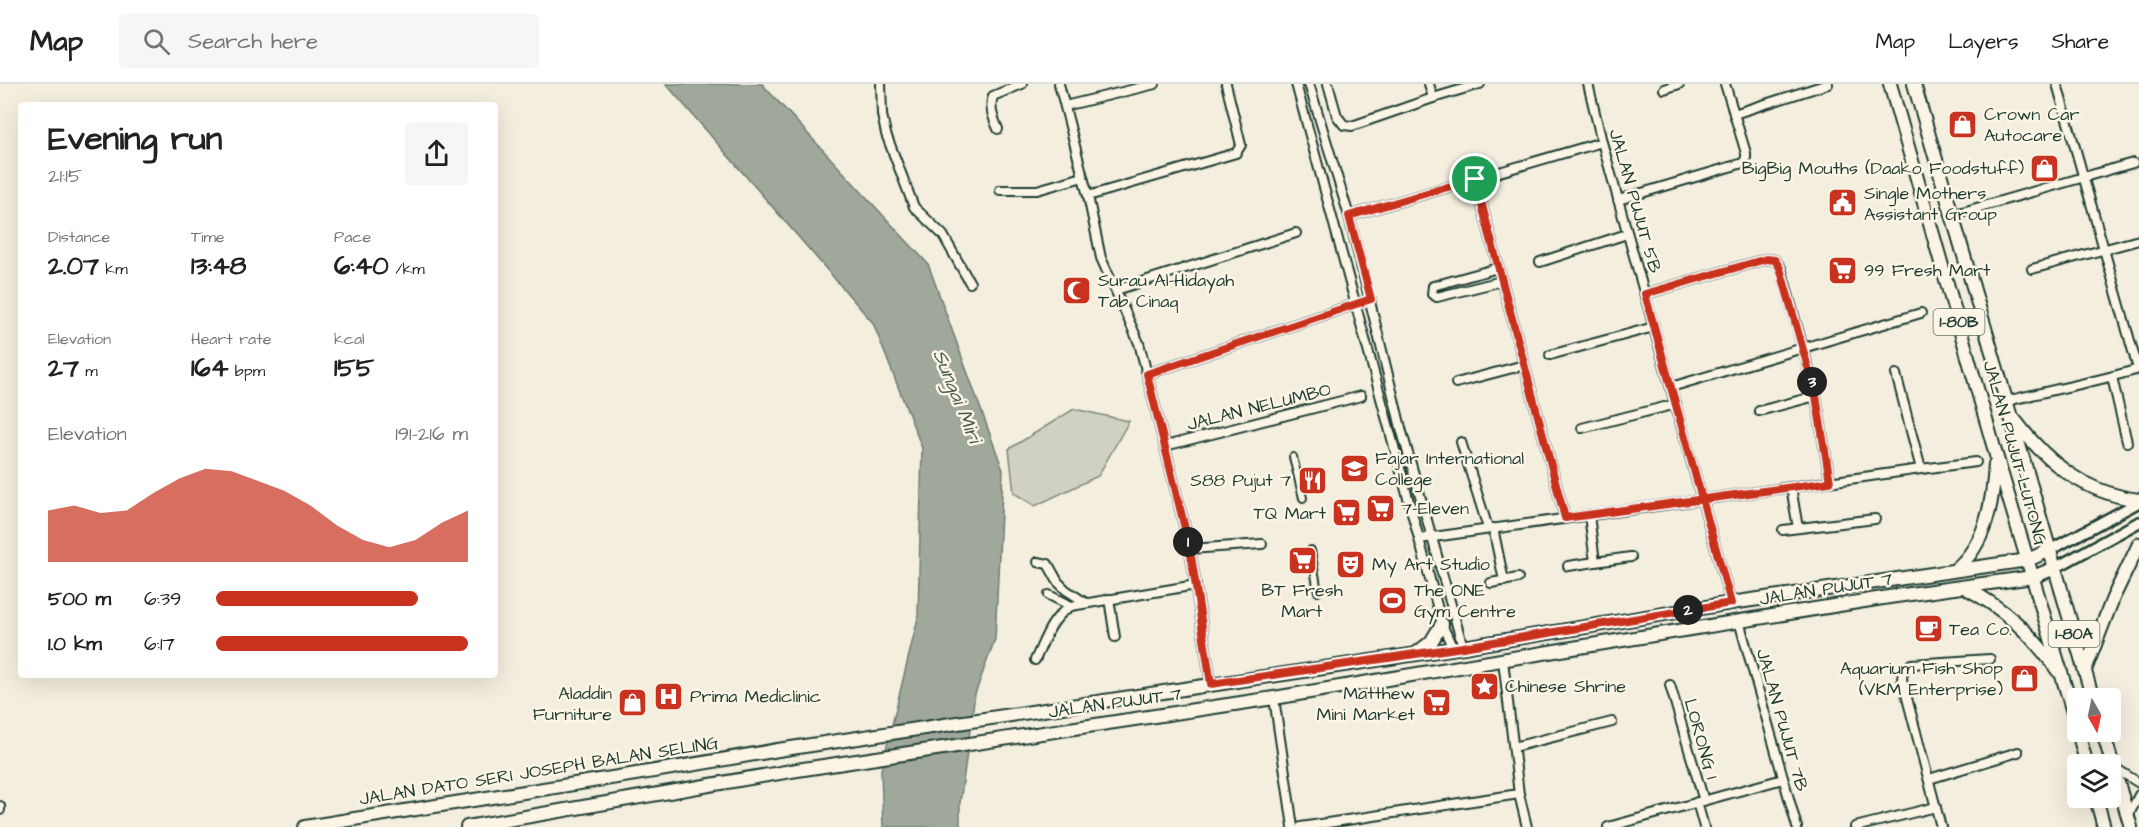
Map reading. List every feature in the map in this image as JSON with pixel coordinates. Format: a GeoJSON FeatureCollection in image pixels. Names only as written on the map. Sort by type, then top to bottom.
{"type":"FeatureCollection","features":[{"type":"Feature","properties":{"kind":"main road","name":"JALAN PUJUT-LUTONG"},"geometry":{"type":"LineString","coordinates":[[1890,84],[1996,454],[2067,690]]}},
{"type":"Feature","properties":{"kind":"main road","name":"JALAN PUJUT-LUTONG"},"geometry":{"type":"LineString","coordinates":[[1914,84],[2090,688]]}},
{"type":"Feature","properties":{"kind":"main road"},"geometry":{"type":"LineString","coordinates":[[2008,407],[2042,454],[2071,476],[2114,495],[2139,501]]}},
{"type":"Feature","properties":{"kind":"main road"},"geometry":{"type":"LineString","coordinates":[[1956,569],[1973,552],[1984,528],[1993,489],[1996,454]]}},
{"type":"Feature","properties":{"kind":"main road"},"geometry":{"type":"LineString","coordinates":[[2085,670],[2113,598],[2139,544]]}},
{"type":"Feature","properties":{"kind":"main road","name":"JALAN PUJUT 7"},"geometry":{"type":"LineString","coordinates":[[778,750],[1458,648],[1731,603],[2028,560],[2050,550]]}},
{"type":"Feature","properties":{"kind":"main road","name":"JALAN PUJUT 7"},"geometry":{"type":"LineString","coordinates":[[467,827],[797,770],[1274,698],[1739,621],[2033,577],[2055,568]]}},
{"type":"Feature","properties":{"kind":"main road"},"geometry":{"type":"LineString","coordinates":[[1964,587],[1988,600],[2019,623],[2045,652],[2065,683]]}},
{"type":"Feature","properties":{"kind":"main road"},"geometry":{"type":"LineString","coordinates":[[1416,654],[1431,642],[1442,624]]}},
{"type":"Feature","properties":{"kind":"main road"},"geometry":{"type":"LineString","coordinates":[[1458,648],[1469,660],[1548,647],[1573,648]]}},
{"type":"Feature","properties":{"kind":"main road","name":"JALAN DATO SERI JOSEPH BALAN SELING"},"geometry":{"type":"LineString","coordinates":[[305,827],[371,822],[778,750]]}},
{"type":"Feature","properties":{"kind":"main road"},"geometry":{"type":"LineString","coordinates":[[2121,794],[2129,821]]}},
{"type":"Feature","properties":{"kind":"main road"},"geometry":{"type":"LineString","coordinates":[[2099,808],[2104,827]]}},
{"type":"Feature","properties":{"kind":"street"},"geometry":{"type":"LineString","coordinates":[[881,84],[882,115],[886,134],[914,207],[943,235],[970,283]]}},
{"type":"Feature","properties":{"kind":"street"},"geometry":{"type":"LineString","coordinates":[[998,129],[991,113],[993,96],[1022,84]]}},
{"type":"Feature","properties":{"kind":"street"},"geometry":{"type":"LineString","coordinates":[[1059,84],[1088,196],[1101,258],[1139,343],[1147,374],[1190,549],[1211,684]]}},
{"type":"Feature","properties":{"kind":"street"},"geometry":{"type":"LineString","coordinates":[[1065,106],[1155,84]]}},
{"type":"Feature","properties":{"kind":"street"},"geometry":{"type":"LineString","coordinates":[[1088,196],[1236,153],[1241,145],[1226,84]]}},
{"type":"Feature","properties":{"kind":"street"},"geometry":{"type":"LineString","coordinates":[[1296,84],[1442,624],[1458,648]]}},
{"type":"Feature","properties":{"kind":"street"},"geometry":{"type":"LineString","coordinates":[[1309,84],[1349,216],[1371,299],[1402,432],[1442,572],[1458,648]]}},
{"type":"Feature","properties":{"kind":"street"},"geometry":{"type":"LineString","coordinates":[[1328,84],[1337,116],[1344,125],[1352,126],[1480,84]]}},
{"type":"Feature","properties":{"kind":"street"},"geometry":{"type":"LineString","coordinates":[[1429,84],[1433,98]]}},
{"type":"Feature","properties":{"kind":"street","name":"JALAN PUJUT 5B"},"geometry":{"type":"LineString","coordinates":[[1588,84],[1618,201],[1731,603]]}},
{"type":"Feature","properties":{"kind":"street"},"geometry":{"type":"LineString","coordinates":[[1664,89],[1679,84]]}},
{"type":"Feature","properties":{"kind":"street"},"geometry":{"type":"LineString","coordinates":[[1618,201],[1743,163],[1746,153],[1725,84]]}},
{"type":"Feature","properties":{"kind":"street"},"geometry":{"type":"LineString","coordinates":[[1734,114],[1828,84]]}},
{"type":"Feature","properties":{"kind":"street"},"geometry":{"type":"LineString","coordinates":[[2008,407],[2072,385],[2139,369],[2057,84]]}},
{"type":"Feature","properties":{"kind":"street"},"geometry":{"type":"LineString","coordinates":[[1349,216],[1602,142]]}},
{"type":"Feature","properties":{"kind":"street"},"geometry":{"type":"LineString","coordinates":[[1952,215],[2133,163]]}},
{"type":"Feature","properties":{"kind":"street"},"geometry":{"type":"LineString","coordinates":[[1000,190],[1037,190],[1083,177]]}},
{"type":"Feature","properties":{"kind":"street"},"geometry":{"type":"LineString","coordinates":[[1475,179],[1565,518]]}},
{"type":"Feature","properties":{"kind":"street"},"geometry":{"type":"LineString","coordinates":[[1116,290],[1296,233]]}},
{"type":"Feature","properties":{"kind":"street"},"geometry":{"type":"LineString","coordinates":[[1540,262],[1628,234]]}},
{"type":"Feature","properties":{"kind":"street"},"geometry":{"type":"LineString","coordinates":[[2032,269],[2139,240]]}},
{"type":"Feature","properties":{"kind":"street"},"geometry":{"type":"LineString","coordinates":[[1645,294],[1766,259],[1775,260],[1789,296],[1816,396],[1830,482]]}},
{"type":"Feature","properties":{"kind":"street"},"geometry":{"type":"LineString","coordinates":[[1498,268],[1433,286],[1432,294],[1437,297],[1502,281]]}},
{"type":"Feature","properties":{"kind":"street"},"geometry":{"type":"LineString","coordinates":[[1147,374],[1371,299]]}},
{"type":"Feature","properties":{"kind":"street"},"geometry":{"type":"LineString","coordinates":[[1671,387],[1921,313]]}},
{"type":"Feature","properties":{"kind":"street"},"geometry":{"type":"LineString","coordinates":[[1550,356],[1654,327]]}},
{"type":"Feature","properties":{"kind":"street"},"geometry":{"type":"LineString","coordinates":[[1456,383],[1524,364]]}},
{"type":"Feature","properties":{"kind":"street"},"geometry":{"type":"LineString","coordinates":[[1896,374],[1922,469]]}},
{"type":"Feature","properties":{"kind":"street"},"geometry":{"type":"LineString","coordinates":[[2112,377],[2127,442]]}},
{"type":"Feature","properties":{"kind":"street","name":"JALAN NELUMBO"},"geometry":{"type":"LineString","coordinates":[[1165,446],[1360,396]]}},
{"type":"Feature","properties":{"kind":"street"},"geometry":{"type":"LineString","coordinates":[[1760,411],[1816,396]]}},
{"type":"Feature","properties":{"kind":"street"},"geometry":{"type":"LineString","coordinates":[[1582,428],[1676,404]]}},
{"type":"Feature","properties":{"kind":"street"},"geometry":{"type":"LineString","coordinates":[[1390,435],[1402,432]]}},
{"type":"Feature","properties":{"kind":"street"},"geometry":{"type":"LineString","coordinates":[[1461,442],[1491,528],[1504,581]]}},
{"type":"Feature","properties":{"kind":"street"},"geometry":{"type":"LineString","coordinates":[[1293,457],[1303,498]]}},
{"type":"Feature","properties":{"kind":"street"},"geometry":{"type":"LineString","coordinates":[[1419,539],[1976,462]]}},
{"type":"Feature","properties":{"kind":"street"},"geometry":{"type":"LineString","coordinates":[[1791,487],[1798,528]]}},
{"type":"Feature","properties":{"kind":"street"},"geometry":{"type":"LineString","coordinates":[[2050,550],[2139,501]]}},
{"type":"Feature","properties":{"kind":"street"},"geometry":{"type":"LineString","coordinates":[[1589,514],[1595,562]]}},
{"type":"Feature","properties":{"kind":"street"},"geometry":{"type":"LineString","coordinates":[[1783,530],[1875,519]]}},
{"type":"Feature","properties":{"kind":"street"},"geometry":{"type":"LineString","coordinates":[[2055,568],[2139,522]]}},
{"type":"Feature","properties":{"kind":"street"},"geometry":{"type":"LineString","coordinates":[[1190,549],[1262,544]]}},
{"type":"Feature","properties":{"kind":"street"},"geometry":{"type":"LineString","coordinates":[[1311,550],[1318,592]]}},
{"type":"Feature","properties":{"kind":"street"},"geometry":{"type":"LineString","coordinates":[[1568,566],[1630,557]]}},
{"type":"Feature","properties":{"kind":"street"},"geometry":{"type":"LineString","coordinates":[[1038,562],[1049,566],[1058,582],[1066,590],[1086,603]]}},
{"type":"Feature","properties":{"kind":"street"},"geometry":{"type":"LineString","coordinates":[[1430,576],[1442,572]]}},
{"type":"Feature","properties":{"kind":"street"},"geometry":{"type":"LineString","coordinates":[[1491,583],[1518,578]]}},
{"type":"Feature","properties":{"kind":"street"},"geometry":{"type":"LineString","coordinates":[[1035,660],[1052,623],[1061,612],[1071,606],[1196,585]]}},
{"type":"Feature","properties":{"kind":"street"},"geometry":{"type":"LineString","coordinates":[[1049,595],[1071,606]]}},
{"type":"Feature","properties":{"kind":"street"},"geometry":{"type":"LineString","coordinates":[[1109,599],[1114,637]]}},
{"type":"Feature","properties":{"kind":"street","name":"JALAN PUJUT 7B"},"geometry":{"type":"LineString","coordinates":[[1739,621],[1797,827]]}},
{"type":"Feature","properties":{"kind":"street"},"geometry":{"type":"LineString","coordinates":[[1941,827],[1902,680],[1903,670],[1911,664],[1990,659]]}},
{"type":"Feature","properties":{"kind":"street"},"geometry":{"type":"LineString","coordinates":[[1503,660],[1519,794],[1527,827]]}},
{"type":"Feature","properties":{"kind":"street","name":"LORONG 1"},"geometry":{"type":"LineString","coordinates":[[1670,685],[1700,802],[1704,827]]}},
{"type":"Feature","properties":{"kind":"street"},"geometry":{"type":"LineString","coordinates":[[1274,698],[1293,827]]}},
{"type":"Feature","properties":{"kind":"street"},"geometry":{"type":"LineString","coordinates":[[1514,747],[1612,722]]}},
{"type":"Feature","properties":{"kind":"street"},"geometry":{"type":"LineString","coordinates":[[1929,779],[2018,752]]}},
{"type":"Feature","properties":{"kind":"street"},"geometry":{"type":"LineString","coordinates":[[2121,772],[2139,783]]}},
{"type":"Feature","properties":{"kind":"street"},"geometry":{"type":"LineString","coordinates":[[1612,826],[1783,779]]}},
{"type":"Feature","properties":{"kind":"street"},"geometry":{"type":"LineString","coordinates":[[1301,827],[1519,794]]}},
{"type":"Feature","properties":{"kind":"street"},"geometry":{"type":"LineString","coordinates":[[2129,821],[2139,795]]}},
{"type":"Feature","properties":{"kind":"street"},"geometry":{"type":"LineString","coordinates":[[1855,827],[1936,807]]}},
{"type":"Feature","properties":{"kind":"shaded area"},"geometry":{"type":"Polygon","coordinates":[[[1074,409],[1129,421],[1098,476],[1035,506],[1014,493],[1009,449],[1074,409]]]}},
{"type":"Feature","properties":{"kind":"water","name":"Sungai Miri"},"geometry":{"type":"Polygon","coordinates":[[[666,84],[762,84],[928,264],[1003,470],[995,639],[975,694],[960,803],[960,827],[883,827],[881,770],[918,618],[922,448],[873,323],[666,84]]]}},
{"type":"Feature","properties":{"kind":"place","name":"Crown Car Autocare"},"geometry":{"type":"Point","coordinates":[1963,124]}},
{"type":"Feature","properties":{"kind":"place","name":"BigBig Mouths (Daako Foodstuff)"},"geometry":{"type":"Point","coordinates":[2045,168]}},
{"type":"Feature","properties":{"kind":"place","name":"Single Mothers Assistant Group"},"geometry":{"type":"Point","coordinates":[1843,203]}},
{"type":"Feature","properties":{"kind":"place","name":"99 Fresh Mart"},"geometry":{"type":"Point","coordinates":[1843,270]}},
{"type":"Feature","properties":{"kind":"place","name":"Surau Al-Hidayah Tab Cinaq"},"geometry":{"type":"Point","coordinates":[1077,290]}},
{"type":"Feature","properties":{"kind":"place","name":"Fajar International College"},"geometry":{"type":"Point","coordinates":[1354,468]}},
{"type":"Feature","properties":{"kind":"place","name":"S88 Pujut 7"},"geometry":{"type":"Point","coordinates":[1312,480]}},
{"type":"Feature","properties":{"kind":"place","name":"7-Eleven"},"geometry":{"type":"Point","coordinates":[1380,508]}},
{"type":"Feature","properties":{"kind":"place","name":"TQ Mart"},"geometry":{"type":"Point","coordinates":[1347,513]}},
{"type":"Feature","properties":{"kind":"place","name":"BT Fresh Mart"},"geometry":{"type":"Point","coordinates":[1302,561]}},
{"type":"Feature","properties":{"kind":"place","name":"My Art Studio"},"geometry":{"type":"Point","coordinates":[1351,564]}},
{"type":"Feature","properties":{"kind":"place","name":"The ONE Gym Centre"},"geometry":{"type":"Point","coordinates":[1393,600]}},
{"type":"Feature","properties":{"kind":"place","name":"Tea Co."},"geometry":{"type":"Point","coordinates":[1928,629]}},
{"type":"Feature","properties":{"kind":"place","name":"Aquarium Fish Shop (VKM Enterprise)"},"geometry":{"type":"Point","coordinates":[2024,678]}},
{"type":"Feature","properties":{"kind":"place","name":"Chinese Shrine"},"geometry":{"type":"Point","coordinates":[1484,686]}},
{"type":"Feature","properties":{"kind":"place","name":"Prima Mediclinic"},"geometry":{"type":"Point","coordinates":[669,696]}},
{"type":"Feature","properties":{"kind":"place","name":"Aladdin Furniture"},"geometry":{"type":"Point","coordinates":[633,703]}},
{"type":"Feature","properties":{"kind":"place","name":"Matthew Mini Market"},"geometry":{"type":"Point","coordinates":[1436,703]}},
{"type":"Feature","properties":{"kind":"route"},"geometry":{"type":"LineString","coordinates":[[1475,179],[1349,216],[1371,299],[1147,374],[1190,549],[1211,684],[1463,647],[1731,603],[1703,499],[1645,294],[1766,259],[1775,260],[1780,268],[1816,396],[1830,482],[1703,499],[1565,518],[1475,179]]}}]}
